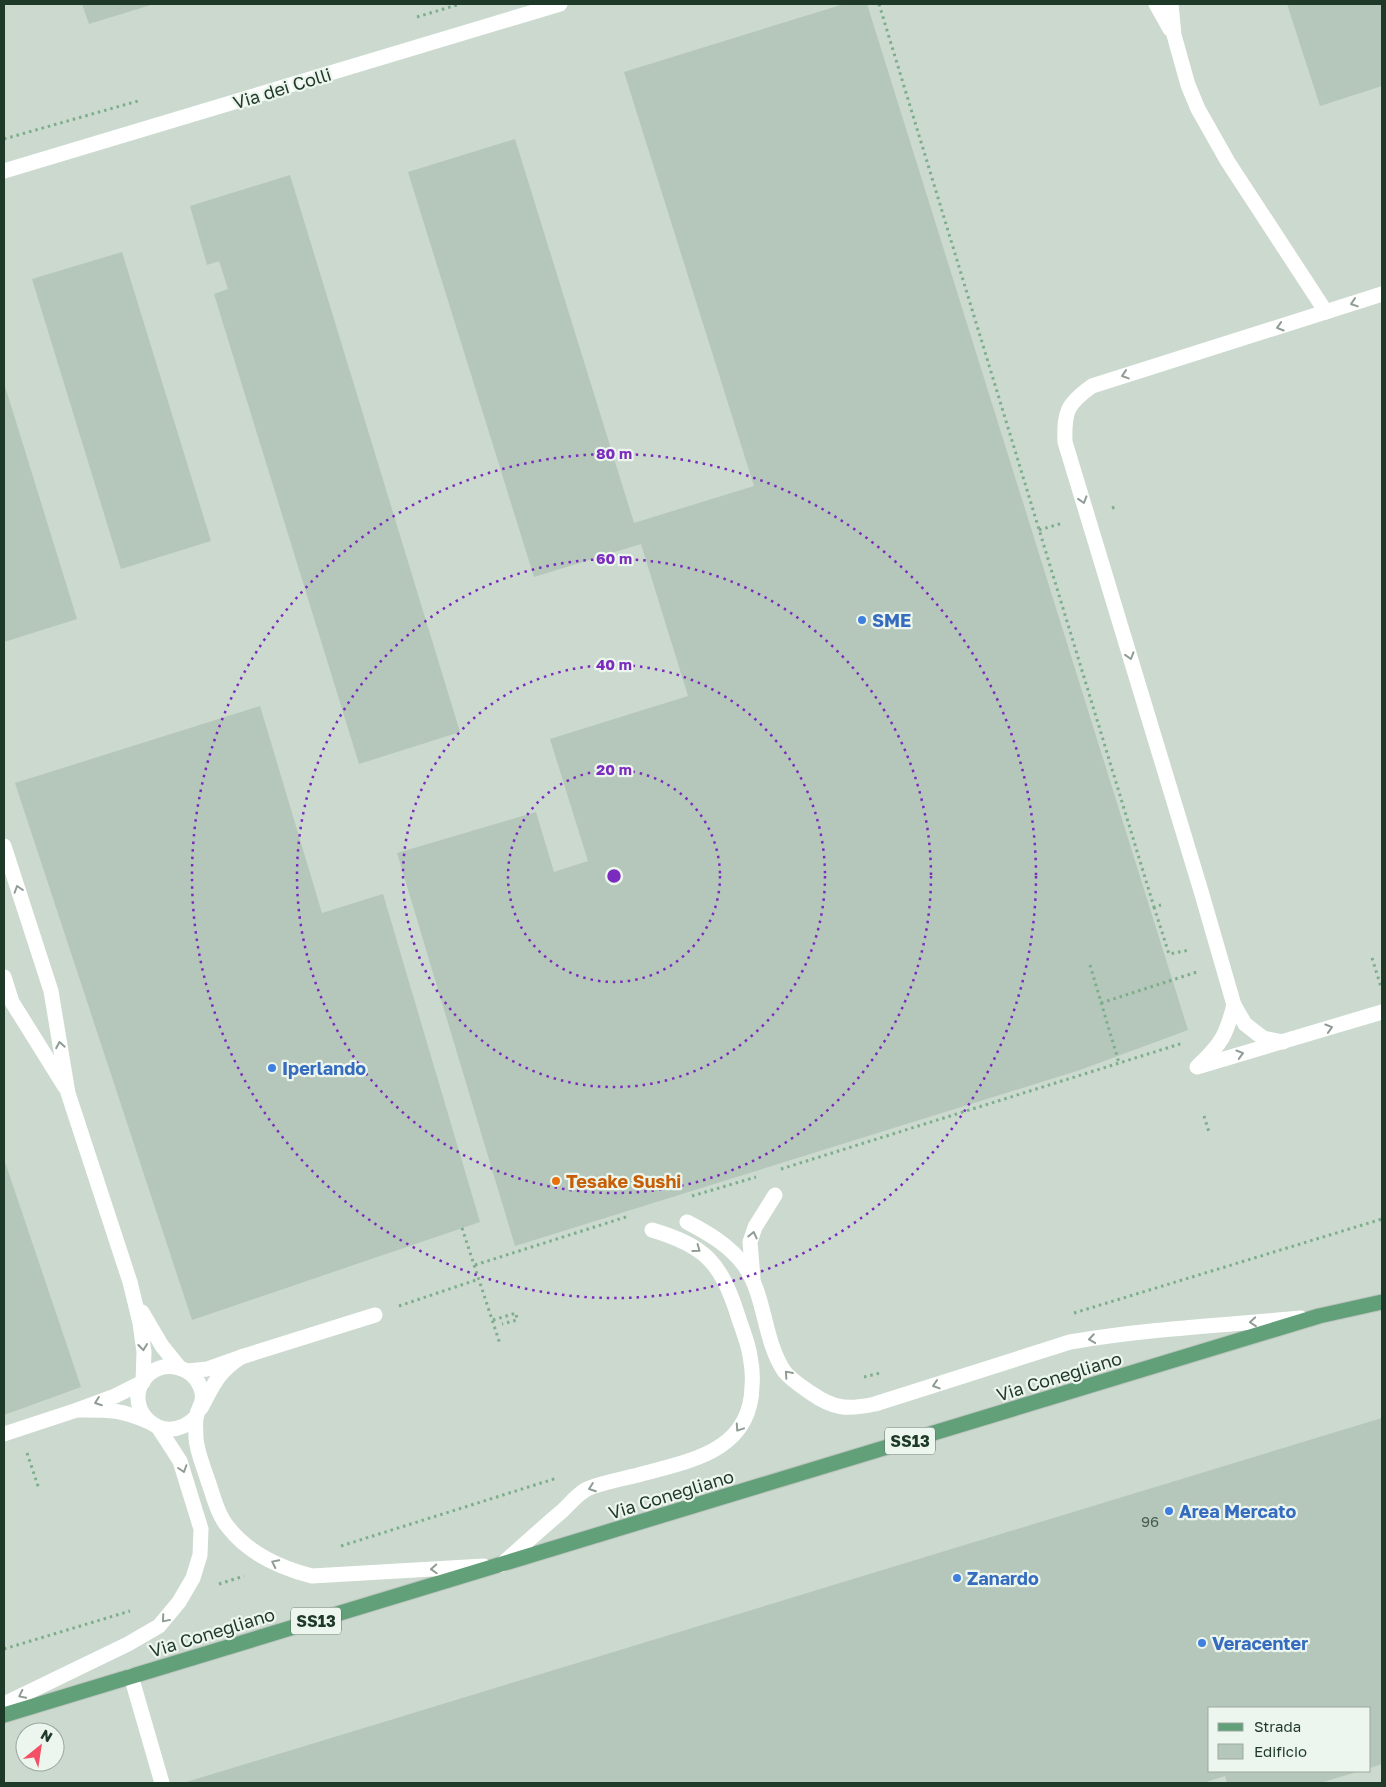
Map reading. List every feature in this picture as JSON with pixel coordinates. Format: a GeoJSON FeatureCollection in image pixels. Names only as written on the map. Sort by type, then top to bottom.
{"type":"FeatureCollection","features":[{"type":"Feature","properties":{"kind":"main road","name":"Via Conegliano"},"geometry":{"type":"LineString","coordinates":[[1350,1309],[1382,1296]]}},
{"type":"Feature","properties":{"kind":"main road","name":"Via Conegliano"},"geometry":{"type":"LineString","coordinates":[[4,1715],[1320,1316],[1382,1302]]}},
{"type":"Feature","properties":{"kind":"street","name":"Via dei Colli"},"geometry":{"type":"LineString","coordinates":[[4,171],[560,4]]}},
{"type":"Feature","properties":{"kind":"street"},"geometry":{"type":"LineString","coordinates":[[1156,4],[1174,35]]}},
{"type":"Feature","properties":{"kind":"street"},"geometry":{"type":"LineString","coordinates":[[1171,4],[1174,35],[1188,85],[1198,109],[1228,162],[1326,312]]}},
{"type":"Feature","properties":{"kind":"street"},"geometry":{"type":"LineString","coordinates":[[1283,1042],[1263,1038],[1245,1024],[1234,1005],[1202,891],[1065,442],[1065,424],[1068,409],[1077,396],[1092,386],[1382,294]]}},
{"type":"Feature","properties":{"kind":"street"},"geometry":{"type":"LineString","coordinates":[[4,846],[51,991],[68,1093],[130,1282],[146,1321],[162,1346],[184,1369],[196,1378],[201,1388],[202,1398],[198,1412],[196,1440],[200,1458],[216,1504],[227,1526],[246,1545],[268,1560],[292,1571],[312,1576],[501,1565],[587,1489],[685,1462],[706,1455],[725,1444],[739,1430],[749,1411],[752,1396],[750,1356],[731,1295],[723,1277],[710,1260],[694,1246],[673,1236],[652,1230]]}},
{"type":"Feature","properties":{"kind":"street"},"geometry":{"type":"LineString","coordinates":[[4,977],[12,1002],[68,1093]]}},
{"type":"Feature","properties":{"kind":"street"},"geometry":{"type":"LineString","coordinates":[[1234,1005],[1226,1032],[1216,1049],[1197,1067],[1382,1012]]}},
{"type":"Feature","properties":{"kind":"street"},"geometry":{"type":"LineString","coordinates":[[753,1282],[750,1242],[754,1227],[775,1195]]}},
{"type":"Feature","properties":{"kind":"street"},"geometry":{"type":"LineString","coordinates":[[687,1222],[716,1238],[744,1265],[753,1282],[775,1354],[785,1372],[820,1400],[837,1407],[854,1408],[884,1401],[1070,1342],[1189,1328],[1320,1316]]}},
{"type":"Feature","properties":{"kind":"street"},"geometry":{"type":"LineString","coordinates":[[130,1282],[140,1323],[144,1352],[143,1382]]}},
{"type":"Feature","properties":{"kind":"street"},"geometry":{"type":"LineString","coordinates":[[4,1704],[128,1644],[159,1626],[179,1602],[193,1578],[200,1555],[201,1529],[180,1461],[154,1425],[142,1413],[139,1403],[139,1392],[149,1374],[158,1368],[168,1366],[184,1369],[206,1369],[375,1315]]}},
{"type":"Feature","properties":{"kind":"street"},"geometry":{"type":"LineString","coordinates":[[77,1410],[115,1410],[130,1413],[169,1430],[179,1429],[189,1424],[220,1374],[240,1357]]}},
{"type":"Feature","properties":{"kind":"street"},"geometry":{"type":"LineString","coordinates":[[4,1434],[115,1396],[143,1382]]}},
{"type":"Feature","properties":{"kind":"street"},"geometry":{"type":"LineString","coordinates":[[131,1676],[162,1783]]}},
{"type":"Feature","properties":{"kind":"path"},"geometry":{"type":"LineString","coordinates":[[879,4],[1169,954],[1189,949],[1192,957]]}},
{"type":"Feature","properties":{"kind":"path"},"geometry":{"type":"LineString","coordinates":[[1040,530],[1065,522]]}},
{"type":"Feature","properties":{"kind":"path"},"geometry":{"type":"LineString","coordinates":[[1154,907],[1161,905]]}},
{"type":"Feature","properties":{"kind":"path"},"geometry":{"type":"LineString","coordinates":[[1372,958],[1382,992]]}},
{"type":"Feature","properties":{"kind":"path"},"geometry":{"type":"LineString","coordinates":[[1194,964],[1200,981]]}},
{"type":"Feature","properties":{"kind":"path"},"geometry":{"type":"LineString","coordinates":[[1090,965],[1119,1063]]}},
{"type":"Feature","properties":{"kind":"path"},"geometry":{"type":"LineString","coordinates":[[1101,1002],[1197,972]]}},
{"type":"Feature","properties":{"kind":"path"},"geometry":{"type":"LineString","coordinates":[[778,1170],[1190,1040]]}},
{"type":"Feature","properties":{"kind":"path"},"geometry":{"type":"LineString","coordinates":[[1204,1116],[1208,1132]]}},
{"type":"Feature","properties":{"kind":"path"},"geometry":{"type":"LineString","coordinates":[[683,1199],[759,1176]]}},
{"type":"Feature","properties":{"kind":"path"},"geometry":{"type":"LineString","coordinates":[[475,1265],[636,1214]]}},
{"type":"Feature","properties":{"kind":"path"},"geometry":{"type":"LineString","coordinates":[[1067,1315],[1382,1219]]}},
{"type":"Feature","properties":{"kind":"path"},"geometry":{"type":"LineString","coordinates":[[462,1228],[500,1344]]}},
{"type":"Feature","properties":{"kind":"path"},"geometry":{"type":"LineString","coordinates":[[375,1315],[479,1279]]}},
{"type":"Feature","properties":{"kind":"path"},"geometry":{"type":"LineString","coordinates":[[492,1320],[516,1314],[518,1320],[502,1324]]}},
{"type":"Feature","properties":{"kind":"path"},"geometry":{"type":"LineString","coordinates":[[857,1380],[885,1371]]}},
{"type":"Feature","properties":{"kind":"path"},"geometry":{"type":"LineString","coordinates":[[25,1445],[39,1488]]}},
{"type":"Feature","properties":{"kind":"path"},"geometry":{"type":"LineString","coordinates":[[337,1548],[561,1477]]}},
{"type":"Feature","properties":{"kind":"path"},"geometry":{"type":"LineString","coordinates":[[216,1585],[248,1575]]}},
{"type":"Feature","properties":{"kind":"path"},"geometry":{"type":"LineString","coordinates":[[4,1649],[133,1610]]}},
{"type":"Feature","properties":{"kind":"shaded area"},"geometry":{"type":"Polygon","coordinates":[[[4,4],[1382,4],[1382,1783],[4,1783],[4,4]]]}},
{"type":"Feature","properties":{"kind":"building"},"geometry":{"type":"Polygon","coordinates":[[[82,4],[154,4],[89,24],[82,4]]]}},
{"type":"Feature","properties":{"kind":"building","name":"SME"},"geometry":{"type":"Polygon","coordinates":[[[844,4],[867,4],[1188,1030],[1080,1070],[515,1246],[397,853],[536,812],[554,872],[588,861],[550,739],[688,696],[641,544],[534,577],[408,172],[515,139],[634,523],[754,486],[624,72],[844,4]]]}},
{"type":"Feature","properties":{"kind":"building"},"geometry":{"type":"Polygon","coordinates":[[[1287,4],[1382,4],[1382,86],[1320,106],[1287,4]]]}},
{"type":"Feature","properties":{"kind":"building"},"geometry":{"type":"Polygon","coordinates":[[[290,175],[460,732],[359,764],[214,294],[228,289],[219,261],[207,265],[190,206],[290,175]]]}},
{"type":"Feature","properties":{"kind":"building"},"geometry":{"type":"Polygon","coordinates":[[[122,252],[211,541],[121,569],[32,279],[122,252]]]}},
{"type":"Feature","properties":{"kind":"building"},"geometry":{"type":"Polygon","coordinates":[[[4,383],[77,619],[4,642],[4,383]]]}},
{"type":"Feature","properties":{"kind":"building","name":"Iperlando"},"geometry":{"type":"Polygon","coordinates":[[[260,706],[322,913],[383,894],[480,1222],[192,1320],[15,783],[260,706]]]}},
{"type":"Feature","properties":{"kind":"building"},"geometry":{"type":"Polygon","coordinates":[[[4,1159],[81,1387],[4,1415],[4,1159]]]}},
{"type":"Feature","properties":{"kind":"building"},"geometry":{"type":"Polygon","coordinates":[[[1382,1418],[1382,1764],[1371,1768],[1371,1707],[1208,1707],[1208,1772],[1357,1772],[1320,1783],[1227,1783],[1225,1776],[1203,1783],[183,1783],[1382,1418]]]}},
{"type":"Feature","properties":{"kind":"place","name":"SME"},"geometry":{"type":"Point","coordinates":[862,620]}},
{"type":"Feature","properties":{"kind":"place","name":"Iperlando"},"geometry":{"type":"Point","coordinates":[272,1068]}},
{"type":"Feature","properties":{"kind":"place","name":"Tesake Sushi"},"geometry":{"type":"Point","coordinates":[556,1181]}},
{"type":"Feature","properties":{"kind":"place","name":"Area Mercato"},"geometry":{"type":"Point","coordinates":[1169,1511]}},
{"type":"Feature","properties":{"kind":"place","name":"Zanardo"},"geometry":{"type":"Point","coordinates":[957,1578]}},
{"type":"Feature","properties":{"kind":"place","name":"Veracenter"},"geometry":{"type":"Point","coordinates":[1202,1643]}}]}
